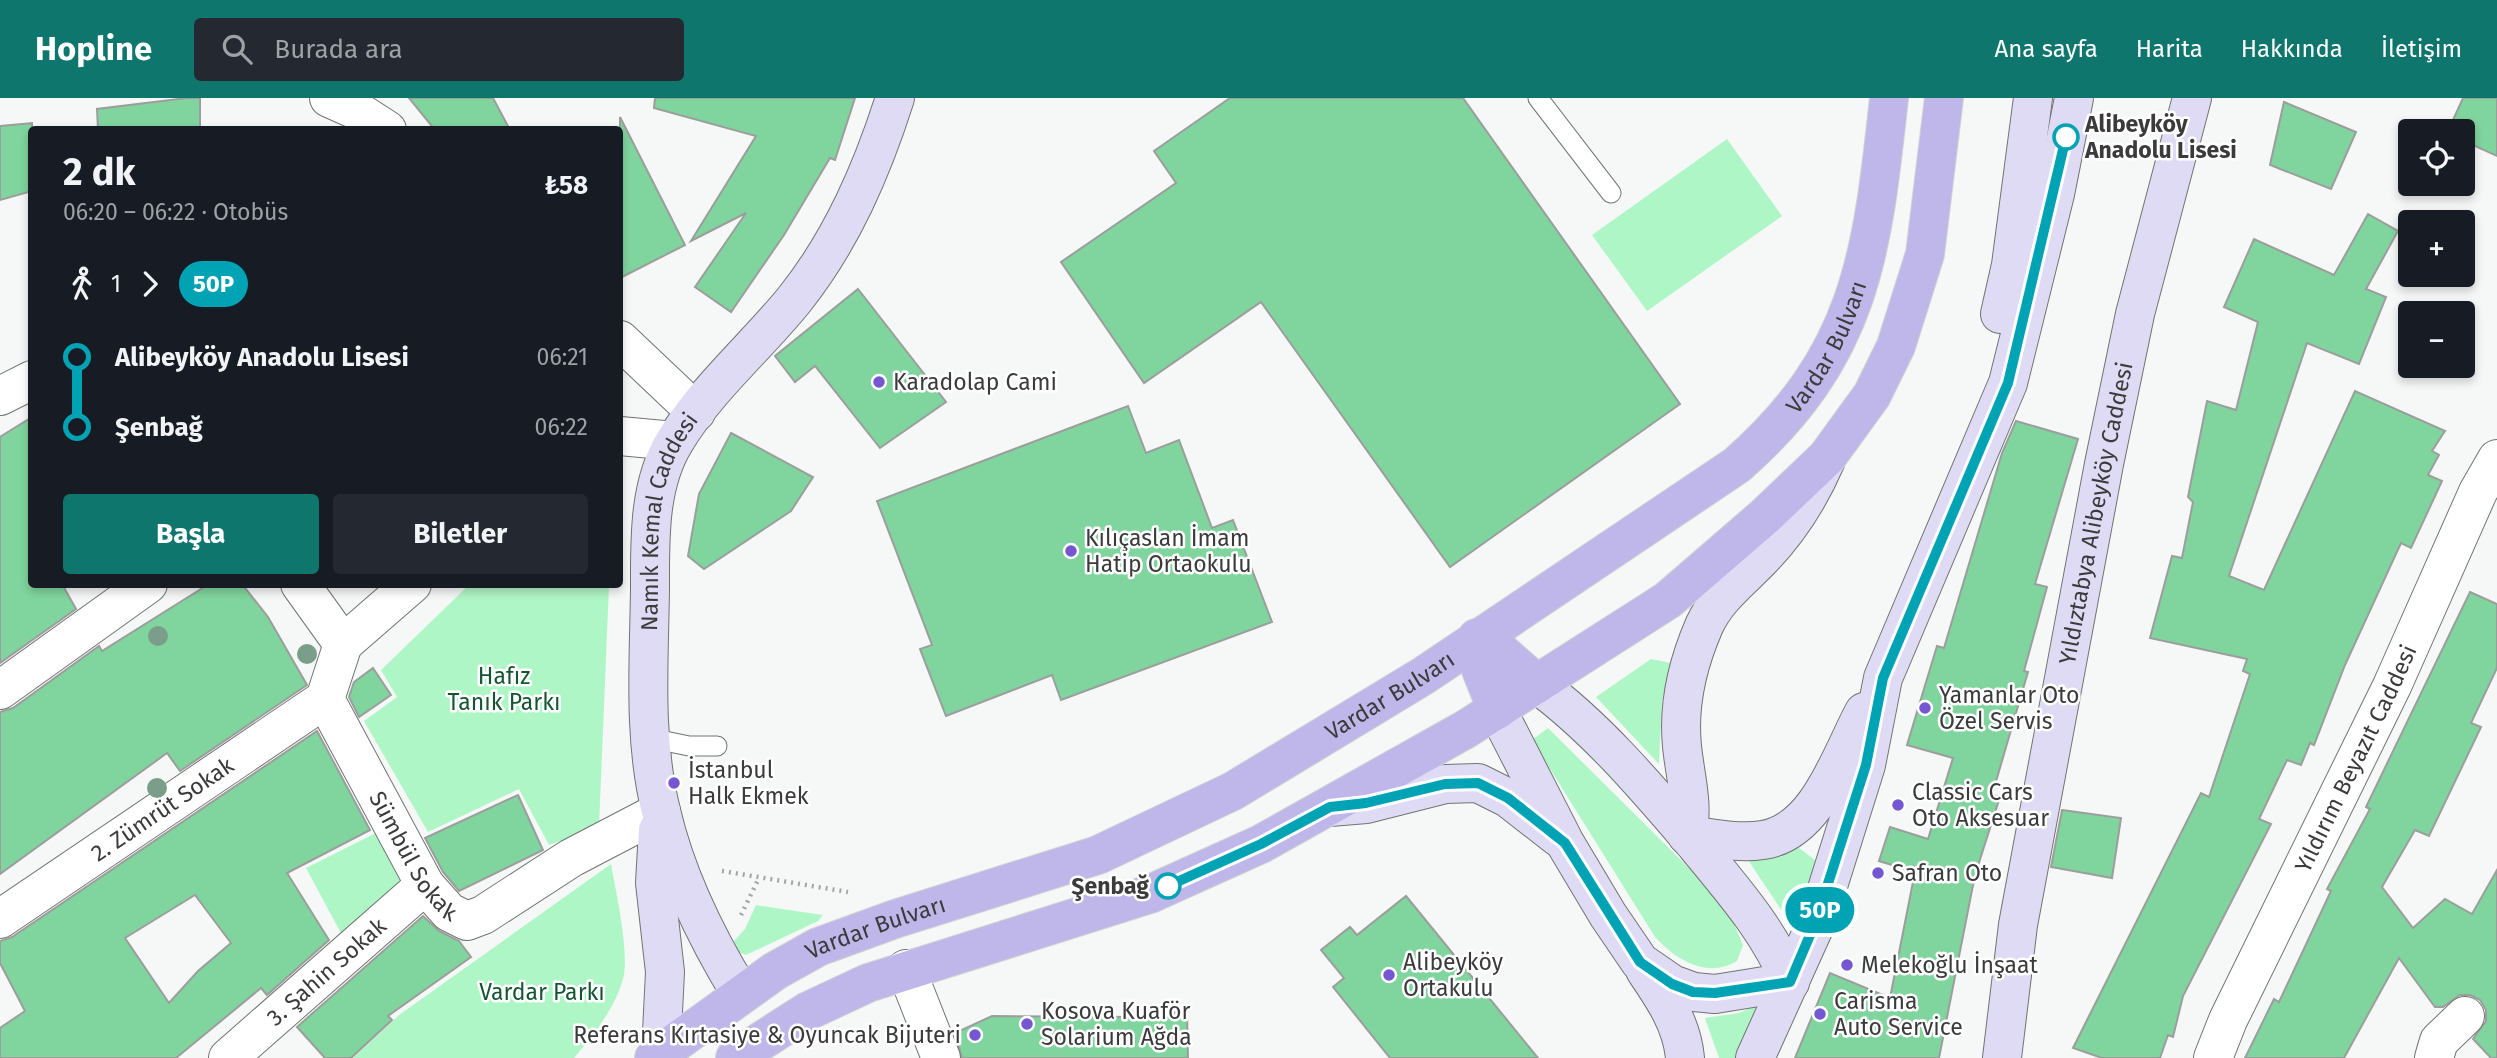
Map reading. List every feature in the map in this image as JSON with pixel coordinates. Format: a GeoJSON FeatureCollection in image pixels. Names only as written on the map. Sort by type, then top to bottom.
{"type":"FeatureCollection","features":[{"type":"Feature","properties":{"kind":"main road","name":"Namık Kemal Caddesi"},"geometry":{"type":"LineString","coordinates":[[741,993],[709,939],[676,862],[660,811],[650,738],[652,523],[661,469],[685,426],[795,299],[824,258],[876,157],[895,98]]}},
{"type":"Feature","properties":{"kind":"main road","name":"Vardar Bulvarı"},"geometry":{"type":"LineString","coordinates":[[657,1055],[741,993],[818,947],[895,919],[1098,855],[1233,791],[1400,690],[1698,494],[1772,434],[1799,401],[1833,349],[1861,282],[1874,226],[1889,98]]}},
{"type":"Feature","properties":{"kind":"main road","name":"Vardar Bulvarı"},"geometry":{"type":"LineString","coordinates":[[750,1047],[808,1011],[906,969],[1070,922],[1150,894],[1261,844],[1497,710],[1668,600],[1764,517],[1827,457],[1872,395],[1896,346],[1925,254],[1944,98]]}},
{"type":"Feature","properties":{"kind":"main road"},"geometry":{"type":"LineString","coordinates":[[1972,464],[1982,398],[2011,265],[2033,98]]}},
{"type":"Feature","properties":{"kind":"main road"},"geometry":{"type":"LineString","coordinates":[[1687,835],[1747,842],[1766,840],[1795,827],[1819,800],[1883,678],[2008,383],[2055,194],[2074,98]]}},
{"type":"Feature","properties":{"kind":"main road","name":"Yıldıztabya Alibeyköy Caddesi"},"geometry":{"type":"LineString","coordinates":[[2002,1058],[2018,925],[2104,464],[2135,314],[2192,98]]}},
{"type":"Feature","properties":{"kind":"main road"},"geometry":{"type":"LineString","coordinates":[[1687,835],[1692,811],[1682,743],[1681,715],[1685,686],[1704,625],[1723,596],[1762,558],[1800,511],[1827,457]]}},
{"type":"Feature","properties":{"kind":"main road"},"geometry":{"type":"LineString","coordinates":[[1477,638],[1502,653],[1587,727],[1687,835],[1759,924],[1790,982]]}},
{"type":"Feature","properties":{"kind":"main road"},"geometry":{"type":"LineString","coordinates":[[1477,638],[1481,670],[1497,710],[1565,843],[1669,1007],[1683,1040],[1685,1058]]}},
{"type":"Feature","properties":{"kind":"main road"},"geometry":{"type":"LineString","coordinates":[[1755,1058],[1816,921],[1866,765],[1883,678]]}},
{"type":"Feature","properties":{"kind":"main road"},"geometry":{"type":"LineString","coordinates":[[1330,807],[1366,803],[1445,784],[1478,783],[1508,798],[1565,843]]}},
{"type":"Feature","properties":{"kind":"main road"},"geometry":{"type":"LineString","coordinates":[[657,1055],[666,972],[654,857],[660,811]]}},
{"type":"Feature","properties":{"kind":"main road"},"geometry":{"type":"LineString","coordinates":[[1640,962],[1672,984],[1693,992],[1715,993],[1790,982]]}},
{"type":"Feature","properties":{"kind":"main road"},"geometry":{"type":"LineString","coordinates":[[741,993],[750,1047]]}},
{"type":"Feature","properties":{"kind":"street"},"geometry":{"type":"LineString","coordinates":[[329,98],[356,110],[381,126]]}},
{"type":"Feature","properties":{"kind":"street"},"geometry":{"type":"LineString","coordinates":[[623,344],[685,426],[623,436]]}},
{"type":"Feature","properties":{"kind":"street"},"geometry":{"type":"LineString","coordinates":[[0,396],[28,382]]}},
{"type":"Feature","properties":{"kind":"street","name":"Yıldırım Beyazıt Caddesi"},"geometry":{"type":"LineString","coordinates":[[2213,1058],[2234,1008],[2392,686],[2478,492],[2497,459]]}},
{"type":"Feature","properties":{"kind":"street"},"geometry":{"type":"LineString","coordinates":[[0,690],[142,588]]}},
{"type":"Feature","properties":{"kind":"street"},"geometry":{"type":"LineString","coordinates":[[303,588],[343,644]]}},
{"type":"Feature","properties":{"kind":"street"},"geometry":{"type":"LineString","coordinates":[[325,699],[343,644],[407,588]]}},
{"type":"Feature","properties":{"kind":"street","name":"Sümbül Sokak"},"geometry":{"type":"LineString","coordinates":[[325,699],[425,886],[449,912],[467,922],[484,915],[571,858],[660,811]]}},
{"type":"Feature","properties":{"kind":"street","name":"2. Zümrüt Sokak"},"geometry":{"type":"LineString","coordinates":[[0,919],[325,699]]}},
{"type":"Feature","properties":{"kind":"street","name":"3. Şahin Sokak"},"geometry":{"type":"LineString","coordinates":[[228,1058],[425,886]]}},
{"type":"Feature","properties":{"kind":"street"},"geometry":{"type":"LineString","coordinates":[[906,969],[941,1058]]}},
{"type":"Feature","properties":{"kind":"street"},"geometry":{"type":"LineString","coordinates":[[2434,1058],[2439,1041],[2465,1017]]}},
{"type":"Feature","properties":{"kind":"lane"},"geometry":{"type":"LineString","coordinates":[[1538,98],[1611,193]]}},
{"type":"Feature","properties":{"kind":"lane"},"geometry":{"type":"LineString","coordinates":[[650,738],[689,747],[717,747]]}},
{"type":"Feature","properties":{"kind":"path"},"geometry":{"type":"LineString","coordinates":[[676,862],[758,880],[858,893]]}},
{"type":"Feature","properties":{"kind":"green space"},"geometry":{"type":"Polygon","coordinates":[[[1727,139],[1782,216],[1647,311],[1592,235],[1727,139]]]}},
{"type":"Feature","properties":{"kind":"green space","name":"Hafız Tanık Parkı"},"geometry":{"type":"Polygon","coordinates":[[[466,588],[609,588],[599,827],[549,845],[519,789],[428,832],[364,721],[397,697],[381,670],[466,588]]]}},
{"type":"Feature","properties":{"kind":"green space"},"geometry":{"type":"Polygon","coordinates":[[[1651,659],[1671,663],[1662,701],[1659,764],[1596,697],[1651,659]]]}},
{"type":"Feature","properties":{"kind":"green space"},"geometry":{"type":"Polygon","coordinates":[[[1548,728],[1704,883],[1733,922],[1743,945],[1737,961],[1726,966],[1703,967],[1672,953],[1655,937],[1532,740],[1548,728]]]}},
{"type":"Feature","properties":{"kind":"green space"},"geometry":{"type":"Polygon","coordinates":[[[376,833],[400,881],[343,937],[306,868],[376,833]]]}},
{"type":"Feature","properties":{"kind":"green space"},"geometry":{"type":"Polygon","coordinates":[[[1798,847],[1816,861],[1795,924],[1790,923],[1746,857],[1777,855],[1798,847]]]}},
{"type":"Feature","properties":{"kind":"green space","name":"Vardar Parkı"},"geometry":{"type":"Polygon","coordinates":[[[611,864],[624,939],[623,979],[609,1011],[574,1058],[353,1058],[399,1015],[611,864]]]}},
{"type":"Feature","properties":{"kind":"green space"},"geometry":{"type":"Polygon","coordinates":[[[756,905],[823,915],[818,921],[746,955],[738,952],[734,941],[745,929],[756,905]]]}},
{"type":"Feature","properties":{"kind":"green space"},"geometry":{"type":"Polygon","coordinates":[[[1757,1005],[1738,1058],[1719,1058],[1705,1018],[1739,1013],[1757,1005]]]}},
{"type":"Feature","properties":{"kind":"building"},"geometry":{"type":"Polygon","coordinates":[[[200,98],[200,126],[98,126],[97,109],[200,98]]]}},
{"type":"Feature","properties":{"kind":"building"},"geometry":{"type":"Polygon","coordinates":[[[409,98],[493,98],[508,126],[432,126],[409,98]]]}},
{"type":"Feature","properties":{"kind":"building"},"geometry":{"type":"Polygon","coordinates":[[[655,98],[855,98],[835,160],[830,158],[784,235],[731,312],[695,287],[746,213],[691,241],[756,136],[654,108],[655,98]]]}},
{"type":"Feature","properties":{"kind":"building"},"geometry":{"type":"Polygon","coordinates":[[[1230,98],[1463,98],[1680,404],[1450,567],[1261,302],[1144,383],[1061,262],[1176,183],[1154,151],[1230,98]]]}},
{"type":"Feature","properties":{"kind":"building"},"geometry":{"type":"Polygon","coordinates":[[[2463,98],[2497,98],[2497,156],[2475,146],[2475,119],[2453,119],[2463,98]]]}},
{"type":"Feature","properties":{"kind":"building"},"geometry":{"type":"Polygon","coordinates":[[[2284,102],[2356,132],[2331,189],[2270,165],[2284,102]]]}},
{"type":"Feature","properties":{"kind":"building"},"geometry":{"type":"Polygon","coordinates":[[[620,117],[685,245],[623,276],[623,126],[620,126],[620,117]]]}},
{"type":"Feature","properties":{"kind":"building"},"geometry":{"type":"Polygon","coordinates":[[[32,123],[32,126],[28,126],[28,192],[0,200],[0,126],[32,123]]]}},
{"type":"Feature","properties":{"kind":"building"},"geometry":{"type":"Polygon","coordinates":[[[2368,214],[2398,231],[2366,289],[2386,297],[2359,364],[2307,343],[2229,576],[2264,590],[2355,391],[2445,431],[2432,451],[2439,455],[2428,475],[2442,481],[2411,548],[2401,543],[2345,665],[2314,745],[2310,743],[2301,765],[2287,760],[2259,819],[2271,824],[2183,996],[2173,1037],[2168,1035],[2160,1058],[2102,1058],[2073,1048],[2201,793],[2209,797],[2250,674],[2243,671],[2247,659],[2150,638],[2172,556],[2182,558],[2193,502],[2188,497],[2207,401],[2236,410],[2258,322],[2224,307],[2254,239],[2334,275],[2368,214]]]}},
{"type":"Feature","properties":{"kind":"building"},"geometry":{"type":"Polygon","coordinates":[[[858,289],[946,402],[880,448],[815,366],[795,382],[775,356],[858,289]]]}},
{"type":"Feature","properties":{"kind":"building"},"geometry":{"type":"Polygon","coordinates":[[[1128,406],[1146,453],[1179,440],[1212,528],[1233,520],[1272,622],[1061,700],[1052,675],[946,716],[920,649],[932,645],[877,501],[1128,406]]]}},
{"type":"Feature","properties":{"kind":"building"},"geometry":{"type":"Polygon","coordinates":[[[28,420],[28,588],[64,588],[76,609],[0,663],[0,437],[28,420]]]}},
{"type":"Feature","properties":{"kind":"building"},"geometry":{"type":"Polygon","coordinates":[[[2016,421],[2078,439],[2035,584],[2047,587],[2024,671],[2028,672],[1992,795],[2000,797],[1975,875],[1939,1058],[1795,1058],[1830,973],[1890,998],[1915,872],[1879,861],[1890,827],[1928,839],[1953,758],[1907,745],[1937,646],[1944,648],[2002,453],[2016,421]]]}},
{"type":"Feature","properties":{"kind":"building"},"geometry":{"type":"Polygon","coordinates":[[[731,433],[813,477],[791,511],[704,569],[688,556],[699,494],[731,433]]]}},
{"type":"Feature","properties":{"kind":"building"},"geometry":{"type":"Polygon","coordinates":[[[203,588],[245,588],[268,617],[307,685],[180,771],[167,753],[0,874],[0,712],[13,708],[99,646],[102,651],[203,588]]]}},
{"type":"Feature","properties":{"kind":"building"},"geometry":{"type":"Polygon","coordinates":[[[2470,592],[2497,604],[2497,668],[2471,723],[2481,727],[2429,836],[2415,830],[2382,887],[2413,928],[2445,899],[2472,914],[2497,870],[2497,1058],[2491,1058],[2473,1039],[2486,1021],[2486,1010],[2480,1000],[2470,995],[2460,995],[2443,1007],[2435,1007],[2399,958],[2344,1058],[2245,1058],[2274,999],[2279,1002],[2331,891],[2327,889],[2370,809],[2366,807],[2470,592]]]}},
{"type":"Feature","properties":{"kind":"building"},"geometry":{"type":"Polygon","coordinates":[[[373,668],[391,695],[359,717],[349,697],[354,682],[373,668]]]}},
{"type":"Feature","properties":{"kind":"building"},"geometry":{"type":"Polygon","coordinates":[[[317,731],[370,830],[287,873],[329,940],[267,995],[261,988],[176,1058],[0,1058],[0,1028],[25,1011],[0,963],[0,941],[12,937],[317,731]],[[195,895],[125,938],[169,1003],[198,971],[231,943],[195,895]]]}},
{"type":"Feature","properties":{"kind":"building"},"geometry":{"type":"Polygon","coordinates":[[[518,795],[543,850],[459,891],[443,872],[425,838],[518,795]]]}},
{"type":"Feature","properties":{"kind":"building"},"geometry":{"type":"Polygon","coordinates":[[[2062,810],[2121,818],[2112,878],[2051,867],[2062,810]]]}},
{"type":"Feature","properties":{"kind":"building"},"geometry":{"type":"Polygon","coordinates":[[[1406,896],[1538,1058],[1390,1058],[1333,987],[1344,978],[1321,950],[1350,927],[1357,935],[1406,896]]]}},
{"type":"Feature","properties":{"kind":"building"},"geometry":{"type":"Polygon","coordinates":[[[423,916],[439,931],[459,941],[471,957],[388,1016],[392,1020],[351,1058],[325,1058],[297,1027],[423,916]]]}},
{"type":"Feature","properties":{"kind":"building"},"geometry":{"type":"Polygon","coordinates":[[[1139,1010],[1187,1013],[1188,1058],[962,1058],[955,1033],[992,1016],[1138,1017],[1139,1010]]]}},
{"type":"Feature","properties":{"kind":"bus line","name":"50P"},"geometry":{"type":"LineString","coordinates":[[1168,886],[1261,844],[1330,807],[1366,803],[1445,784],[1478,783],[1508,798],[1565,843],[1640,962],[1672,984],[1693,992],[1715,993],[1790,982],[1816,921],[1866,765],[1883,678],[2008,383],[2055,194],[2066,137]]}},
{"type":"Feature","properties":{"kind":"place","name":"Alibeyköy Anadolu Lisesi"},"geometry":{"type":"Point","coordinates":[2066,137]}},
{"type":"Feature","properties":{"kind":"place","name":"Karadolap Cami"},"geometry":{"type":"Point","coordinates":[879,382]}},
{"type":"Feature","properties":{"kind":"place","name":"Kılıçaslan İmam Hatip Ortaokulu"},"geometry":{"type":"Point","coordinates":[1071,551]}},
{"type":"Feature","properties":{"kind":"place","name":"Yamanlar Oto Özel Servis"},"geometry":{"type":"Point","coordinates":[1925,708]}},
{"type":"Feature","properties":{"kind":"place","name":"İstanbul Halk Ekmek"},"geometry":{"type":"Point","coordinates":[674,783]}},
{"type":"Feature","properties":{"kind":"place","name":"Classic Cars Oto Aksesuar"},"geometry":{"type":"Point","coordinates":[1898,805]}},
{"type":"Feature","properties":{"kind":"place","name":"Safran Oto"},"geometry":{"type":"Point","coordinates":[1878,873]}},
{"type":"Feature","properties":{"kind":"place","name":"Şenbağ"},"geometry":{"type":"Point","coordinates":[1168,886]}},
{"type":"Feature","properties":{"kind":"place","name":"Melekoğlu İnşaat"},"geometry":{"type":"Point","coordinates":[1847,965]}},
{"type":"Feature","properties":{"kind":"place","name":"Alibeyköy Ortakulu"},"geometry":{"type":"Point","coordinates":[1389,975]}},
{"type":"Feature","properties":{"kind":"place","name":"Carisma Auto Service"},"geometry":{"type":"Point","coordinates":[1820,1014]}},
{"type":"Feature","properties":{"kind":"place","name":"Kosova Kuaför Solarium Ağda"},"geometry":{"type":"Point","coordinates":[1027,1024]}},
{"type":"Feature","properties":{"kind":"place","name":"Referans Kırtasiye & Oyuncak Bijuteri"},"geometry":{"type":"Point","coordinates":[975,1035]}}]}
